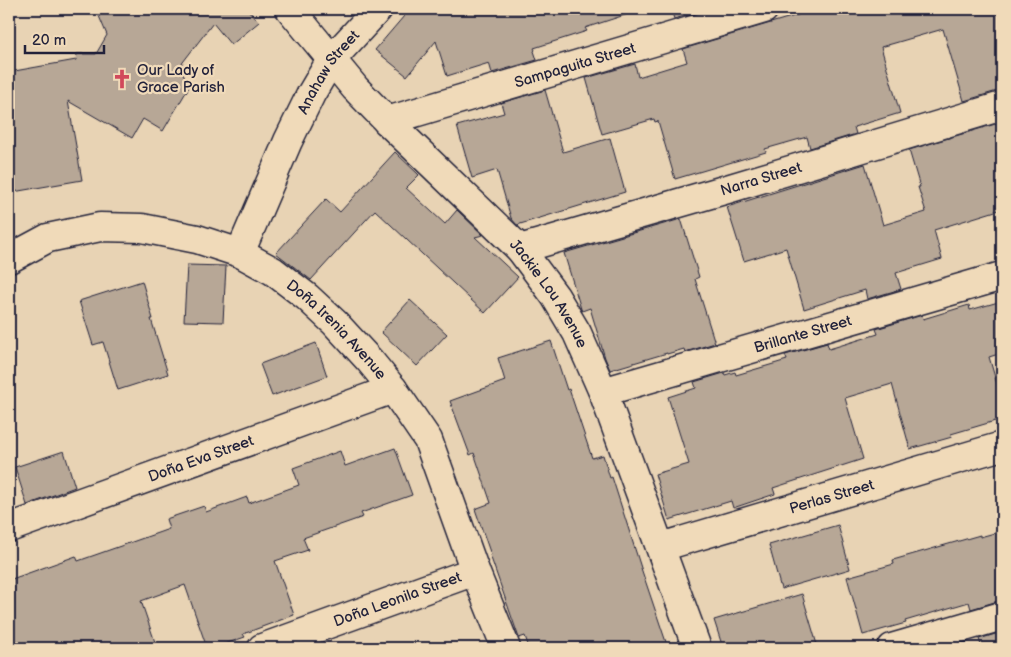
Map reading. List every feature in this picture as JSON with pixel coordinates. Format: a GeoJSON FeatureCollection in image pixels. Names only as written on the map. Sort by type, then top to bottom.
{"type":"FeatureCollection","features":[{"type":"Feature","properties":{"kind":"street","name":"Jackie Lou Avenue"},"geometry":{"type":"LineString","coordinates":[[290,9],[355,88],[520,249],[555,296],[572,326],[603,392],[697,648]]}},
{"type":"Feature","properties":{"kind":"street","name":"Anahaw Street"},"geometry":{"type":"LineString","coordinates":[[240,253],[288,140],[311,94],[332,60],[378,9]]}},
{"type":"Feature","properties":{"kind":"street","name":"Sampaguita Street"},"geometry":{"type":"LineString","coordinates":[[387,121],[764,9]]}},
{"type":"Feature","properties":{"kind":"street","name":"Narra Street"},"geometry":{"type":"LineString","coordinates":[[520,249],[1002,106]]}},
{"type":"Feature","properties":{"kind":"street","name":"Doña Irenia Avenue"},"geometry":{"type":"LineString","coordinates":[[9,259],[48,238],[100,227],[142,228],[197,238],[240,253],[273,271],[307,297],[336,323],[370,361],[393,389],[428,440],[506,648]]}},
{"type":"Feature","properties":{"kind":"street","name":"Brillante Street"},"geometry":{"type":"LineString","coordinates":[[603,392],[1002,276]]}},
{"type":"Feature","properties":{"kind":"street","name":"Doña Eva Street"},"geometry":{"type":"LineString","coordinates":[[9,528],[393,389]]}},
{"type":"Feature","properties":{"kind":"street","name":"Perlas Street"},"geometry":{"type":"LineString","coordinates":[[660,548],[1002,446]]}},
{"type":"Feature","properties":{"kind":"street","name":"Doña Leonila Street"},"geometry":{"type":"LineString","coordinates":[[262,648],[476,571]]}},
{"type":"Feature","properties":{"kind":"street"},"geometry":{"type":"LineString","coordinates":[[892,648],[1002,616]]}},
{"type":"Feature","properties":{"kind":"building"},"geometry":{"type":"Polygon","coordinates":[[[96,9],[247,9],[259,22],[231,45],[213,23],[180,66],[189,87],[163,131],[143,119],[132,138],[68,101],[82,180],[13,192],[9,168],[9,72],[76,60],[77,54],[96,54],[107,35],[96,9]]]}},
{"type":"Feature","properties":{"kind":"building"},"geometry":{"type":"Polygon","coordinates":[[[410,9],[630,9],[631,13],[585,28],[587,31],[534,48],[537,60],[492,73],[489,63],[447,76],[436,41],[407,76],[375,50],[410,9]]]}},
{"type":"Feature","properties":{"kind":"building"},"geometry":{"type":"Polygon","coordinates":[[[671,9],[710,9],[674,19],[671,9]]]}},
{"type":"Feature","properties":{"kind":"building"},"geometry":{"type":"Polygon","coordinates":[[[818,9],[1002,9],[1002,91],[964,101],[943,29],[881,47],[900,113],[854,127],[856,134],[810,148],[807,137],[765,149],[766,152],[675,179],[658,121],[655,122],[654,119],[602,134],[586,78],[635,64],[638,77],[687,62],[683,49],[818,9]]]}},
{"type":"Feature","properties":{"kind":"building"},"geometry":{"type":"Polygon","coordinates":[[[545,90],[563,152],[610,138],[625,192],[517,225],[511,218],[497,170],[472,178],[457,126],[504,113],[501,103],[545,90]]]}},
{"type":"Feature","properties":{"kind":"building"},"geometry":{"type":"Polygon","coordinates":[[[1002,122],[1002,209],[934,230],[942,259],[896,273],[901,289],[867,299],[865,290],[804,309],[786,248],[744,261],[727,207],[865,164],[883,225],[926,212],[909,150],[1002,122]]]}},
{"type":"Feature","properties":{"kind":"building"},"geometry":{"type":"Polygon","coordinates":[[[395,152],[419,175],[406,188],[445,224],[457,210],[483,235],[475,237],[518,277],[485,313],[375,210],[311,280],[276,253],[326,199],[340,212],[395,152]]]}},
{"type":"Feature","properties":{"kind":"building"},"geometry":{"type":"Polygon","coordinates":[[[681,219],[699,277],[695,279],[715,343],[685,352],[684,349],[667,353],[610,370],[590,308],[582,311],[581,309],[564,253],[681,219]]]}},
{"type":"Feature","properties":{"kind":"building"},"geometry":{"type":"Polygon","coordinates":[[[187,265],[226,266],[223,322],[184,321],[187,265]]]}},
{"type":"Feature","properties":{"kind":"building"},"geometry":{"type":"Polygon","coordinates":[[[142,281],[153,319],[151,319],[168,374],[118,390],[103,342],[93,345],[79,301],[142,281]]]}},
{"type":"Feature","properties":{"kind":"building"},"geometry":{"type":"Polygon","coordinates":[[[410,300],[447,334],[417,366],[381,332],[410,300]]]}},
{"type":"Feature","properties":{"kind":"building"},"geometry":{"type":"Polygon","coordinates":[[[1002,301],[1002,353],[989,357],[1002,401],[1002,419],[951,434],[952,437],[910,449],[892,384],[845,398],[863,459],[773,488],[775,494],[733,508],[731,501],[669,520],[655,474],[689,464],[668,397],[696,388],[694,382],[724,373],[725,375],[735,372],[736,375],[787,360],[785,355],[827,343],[829,349],[878,334],[876,329],[922,315],[923,319],[969,305],[970,310],[1002,301]]]}},
{"type":"Feature","properties":{"kind":"building"},"geometry":{"type":"Polygon","coordinates":[[[551,341],[592,458],[603,455],[610,478],[612,477],[668,648],[529,648],[525,636],[519,638],[475,509],[491,503],[474,453],[470,455],[450,401],[505,381],[498,358],[551,341]]]}},
{"type":"Feature","properties":{"kind":"building"},"geometry":{"type":"Polygon","coordinates":[[[316,343],[327,376],[272,396],[260,364],[316,343]]]}},
{"type":"Feature","properties":{"kind":"building"},"geometry":{"type":"Polygon","coordinates":[[[395,448],[412,495],[361,513],[363,517],[303,538],[308,550],[275,561],[294,615],[243,634],[245,637],[213,648],[207,648],[185,585],[141,601],[157,648],[9,648],[9,580],[76,556],[78,561],[169,529],[166,519],[204,506],[206,512],[247,497],[249,503],[299,485],[293,468],[340,451],[345,466],[395,448]]]}},
{"type":"Feature","properties":{"kind":"building"},"geometry":{"type":"Polygon","coordinates":[[[64,451],[75,487],[27,505],[15,467],[64,451]]]}},
{"type":"Feature","properties":{"kind":"building"},"geometry":{"type":"Polygon","coordinates":[[[838,525],[850,569],[781,589],[769,545],[838,525]]]}},
{"type":"Feature","properties":{"kind":"building"},"geometry":{"type":"Polygon","coordinates":[[[1002,531],[1002,601],[971,609],[969,602],[863,635],[847,577],[894,564],[893,560],[980,535],[980,537],[1002,531]]]}},
{"type":"Feature","properties":{"kind":"building"},"geometry":{"type":"Polygon","coordinates":[[[802,594],[818,648],[723,648],[714,620],[802,594]]]}},
{"type":"Feature","properties":{"kind":"building"},"geometry":{"type":"Polygon","coordinates":[[[1002,632],[1002,648],[982,648],[979,639],[1002,632]]]}},
{"type":"Feature","properties":{"kind":"waterway"},"geometry":{"type":"LineString","coordinates":[[9,13],[11,9]]}},
{"type":"Feature","properties":{"kind":"place","name":"Our Lady of Grace Parish"},"geometry":{"type":"Point","coordinates":[122,79]}}]}
